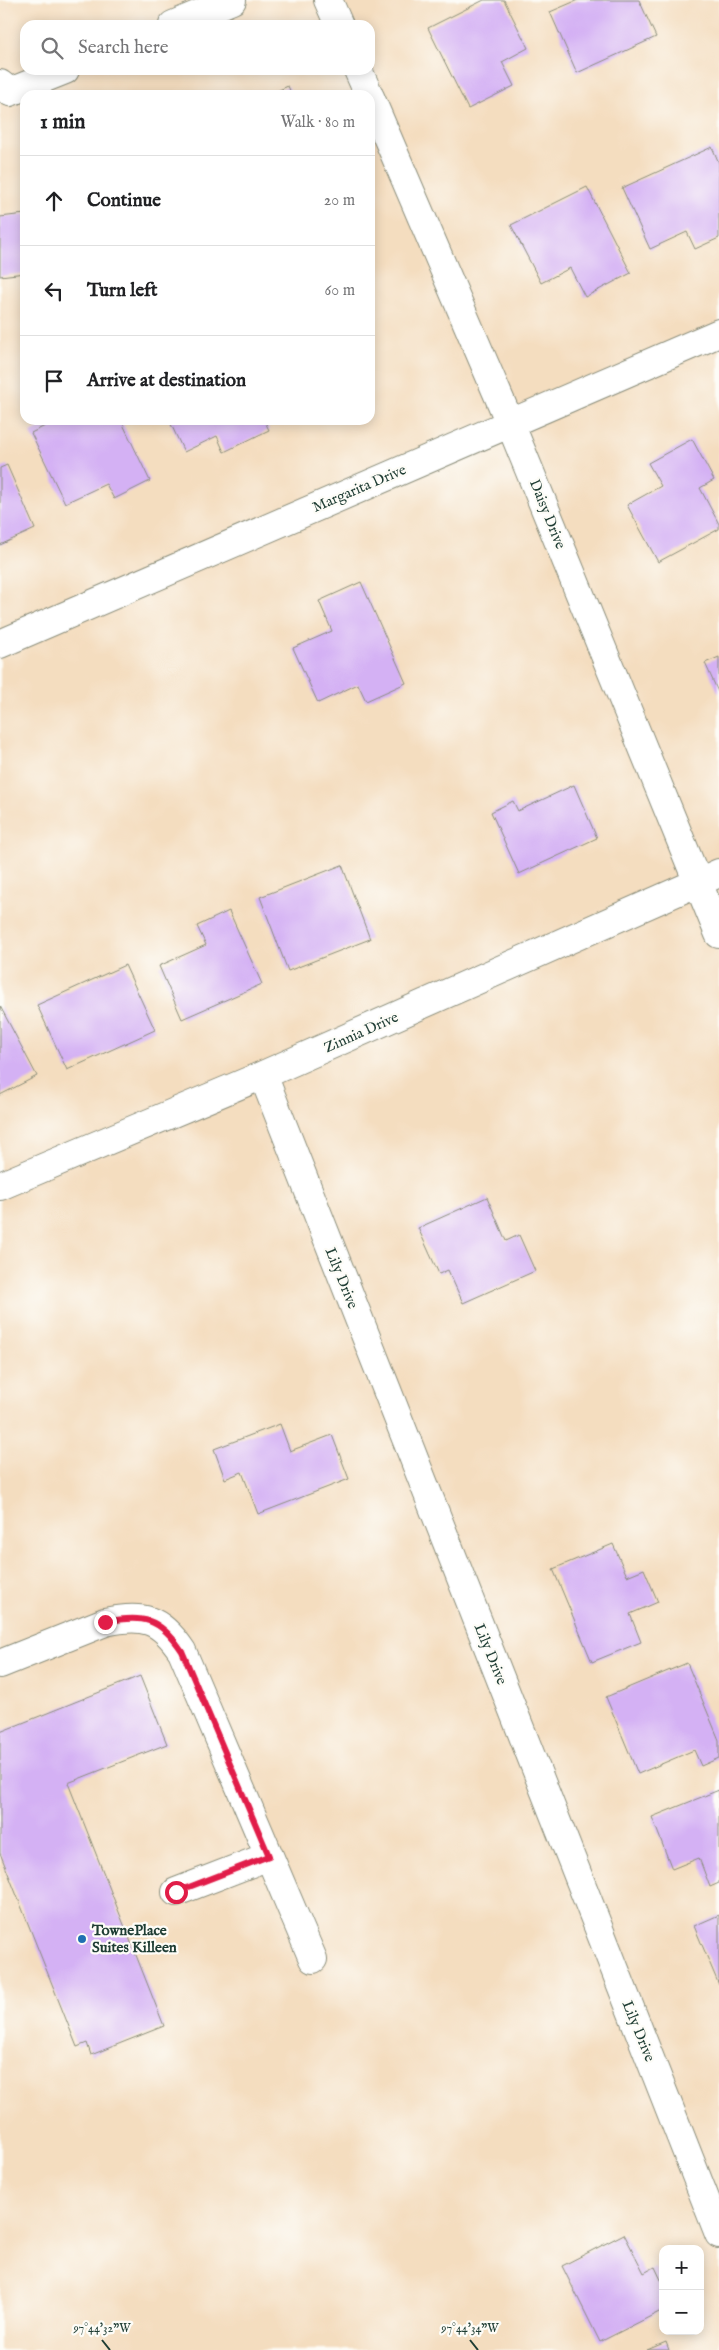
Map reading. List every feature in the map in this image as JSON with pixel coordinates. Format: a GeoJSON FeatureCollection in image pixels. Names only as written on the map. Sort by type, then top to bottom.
{"type":"FeatureCollection","features":[{"type":"Feature","properties":{"kind":"street"},"geometry":{"type":"LineString","coordinates":[[185,20],[232,0]]}},
{"type":"Feature","properties":{"kind":"street"},"geometry":{"type":"LineString","coordinates":[[328,0],[337,20]]}},
{"type":"Feature","properties":{"kind":"street"},"geometry":{"type":"LineString","coordinates":[[0,84],[10,92],[53,75]]}},
{"type":"Feature","properties":{"kind":"street","name":"Daisy Drive"},"geometry":{"type":"LineString","coordinates":[[360,75],[367,90]]}},
{"type":"Feature","properties":{"kind":"street","name":"Daisy Drive"},"geometry":{"type":"LineString","coordinates":[[375,108],[708,877],[719,934]]}},
{"type":"Feature","properties":{"kind":"street","name":"Margarita Drive"},"geometry":{"type":"LineString","coordinates":[[0,644],[719,333]]}},
{"type":"Feature","properties":{"kind":"street","name":"Zinnia Drive"},"geometry":{"type":"LineString","coordinates":[[0,1186],[263,1075],[708,877]]}},
{"type":"Feature","properties":{"kind":"street","name":"Lily Drive"},"geometry":{"type":"LineString","coordinates":[[263,1075],[719,2234]]}},
{"type":"Feature","properties":{"kind":"street"},"geometry":{"type":"LineString","coordinates":[[0,1664],[105,1622],[140,1618],[155,1622],[170,1634],[182,1651],[313,1959]]}},
{"type":"Feature","properties":{"kind":"street"},"geometry":{"type":"LineString","coordinates":[[176,1892],[269,1856]]}},
{"type":"Feature","properties":{"kind":"building"},"geometry":{"type":"Polygon","coordinates":[[[484,0],[504,0],[528,48],[502,62],[514,86],[468,109],[428,28],[484,0]]]}},
{"type":"Feature","properties":{"kind":"building"},"geometry":{"type":"Polygon","coordinates":[[[578,0],[639,0],[656,37],[577,73],[550,12],[578,0]]]}},
{"type":"Feature","properties":{"kind":"building"},"geometry":{"type":"Polygon","coordinates":[[[288,86],[290,90],[279,90],[288,86]]]}},
{"type":"Feature","properties":{"kind":"building"},"geometry":{"type":"Polygon","coordinates":[[[712,147],[719,163],[719,238],[695,249],[687,232],[650,249],[622,188],[712,147]]]}},
{"type":"Feature","properties":{"kind":"building"},"geometry":{"type":"Polygon","coordinates":[[[587,187],[631,273],[585,297],[570,268],[541,283],[511,225],[587,187]]]}},
{"type":"Feature","properties":{"kind":"building"},"geometry":{"type":"Polygon","coordinates":[[[20,215],[20,274],[0,276],[0,217],[20,215]]]}},
{"type":"Feature","properties":{"kind":"building"},"geometry":{"type":"Polygon","coordinates":[[[47,425],[123,425],[150,481],[114,499],[106,484],[65,503],[31,433],[47,425]]]}},
{"type":"Feature","properties":{"kind":"building"},"geometry":{"type":"Polygon","coordinates":[[[171,425],[266,425],[269,430],[224,452],[217,436],[184,452],[171,425]]]}},
{"type":"Feature","properties":{"kind":"building"},"geometry":{"type":"Polygon","coordinates":[[[692,439],[714,480],[700,488],[719,524],[719,529],[658,562],[627,505],[661,486],[648,463],[692,439]]]}},
{"type":"Feature","properties":{"kind":"building"},"geometry":{"type":"Polygon","coordinates":[[[7,465],[35,529],[0,545],[0,468],[7,465]]]}},
{"type":"Feature","properties":{"kind":"building"},"geometry":{"type":"Polygon","coordinates":[[[361,582],[406,683],[366,701],[358,684],[318,703],[293,648],[332,631],[319,601],[361,582]]]}},
{"type":"Feature","properties":{"kind":"building"},"geometry":{"type":"Polygon","coordinates":[[[719,657],[719,694],[705,663],[719,657]]]}},
{"type":"Feature","properties":{"kind":"building"},"geometry":{"type":"Polygon","coordinates":[[[574,785],[597,838],[519,874],[491,812],[513,801],[518,811],[574,785]]]}},
{"type":"Feature","properties":{"kind":"building"},"geometry":{"type":"Polygon","coordinates":[[[342,865],[370,939],[288,971],[260,897],[342,865]]]}},
{"type":"Feature","properties":{"kind":"building"},"geometry":{"type":"Polygon","coordinates":[[[229,911],[262,984],[182,1019],[159,966],[206,945],[197,926],[229,911]]]}},
{"type":"Feature","properties":{"kind":"building"},"geometry":{"type":"Polygon","coordinates":[[[125,965],[155,1030],[67,1070],[37,1005],[125,965]]]}},
{"type":"Feature","properties":{"kind":"building"},"geometry":{"type":"Polygon","coordinates":[[[0,1006],[37,1076],[0,1095],[0,1006]]]}},
{"type":"Feature","properties":{"kind":"building"},"geometry":{"type":"Polygon","coordinates":[[[487,1197],[506,1241],[519,1235],[535,1271],[463,1303],[448,1270],[439,1274],[418,1228],[487,1197]]]}},
{"type":"Feature","properties":{"kind":"building"},"geometry":{"type":"Polygon","coordinates":[[[280,1424],[290,1451],[332,1435],[349,1479],[258,1514],[242,1472],[225,1479],[214,1449],[280,1424]]]}},
{"type":"Feature","properties":{"kind":"building"},"geometry":{"type":"Polygon","coordinates":[[[613,1544],[627,1576],[644,1569],[658,1602],[630,1614],[641,1642],[592,1662],[553,1569],[613,1544]]]}},
{"type":"Feature","properties":{"kind":"building"},"geometry":{"type":"Polygon","coordinates":[[[687,1663],[719,1740],[719,1758],[701,1766],[694,1750],[638,1774],[606,1697],[687,1663]]]}},
{"type":"Feature","properties":{"kind":"building","name":"TownePlace Suites Killeen"},"geometry":{"type":"Polygon","coordinates":[[[140,1676],[167,1744],[68,1783],[164,2026],[91,2055],[87,2043],[77,2047],[0,1853],[0,1732],[140,1676]]]}},
{"type":"Feature","properties":{"kind":"building"},"geometry":{"type":"Polygon","coordinates":[[[719,1790],[719,1883],[710,1887],[699,1858],[672,1869],[652,1817],[719,1790]]]}},
{"type":"Feature","properties":{"kind":"building"},"geometry":{"type":"Polygon","coordinates":[[[719,1915],[719,1985],[694,1926],[719,1915]]]}},
{"type":"Feature","properties":{"kind":"building"},"geometry":{"type":"Polygon","coordinates":[[[624,2234],[644,2273],[655,2267],[659,2276],[659,2312],[600,2342],[562,2266],[624,2234]]]}},
{"type":"Feature","properties":{"kind":"building"},"geometry":{"type":"Polygon","coordinates":[[[666,2342],[669,2350],[647,2350],[666,2342]]]}},
{"type":"Feature","properties":{"kind":"place","name":"TownePlace Suites Killeen"},"geometry":{"type":"Point","coordinates":[82,1939]}},
{"type":"Feature","properties":{"kind":"route"},"geometry":{"type":"LineString","coordinates":[[105,1622],[140,1618],[155,1622],[170,1634],[182,1651],[269,1856],[176,1892]]}}]}
